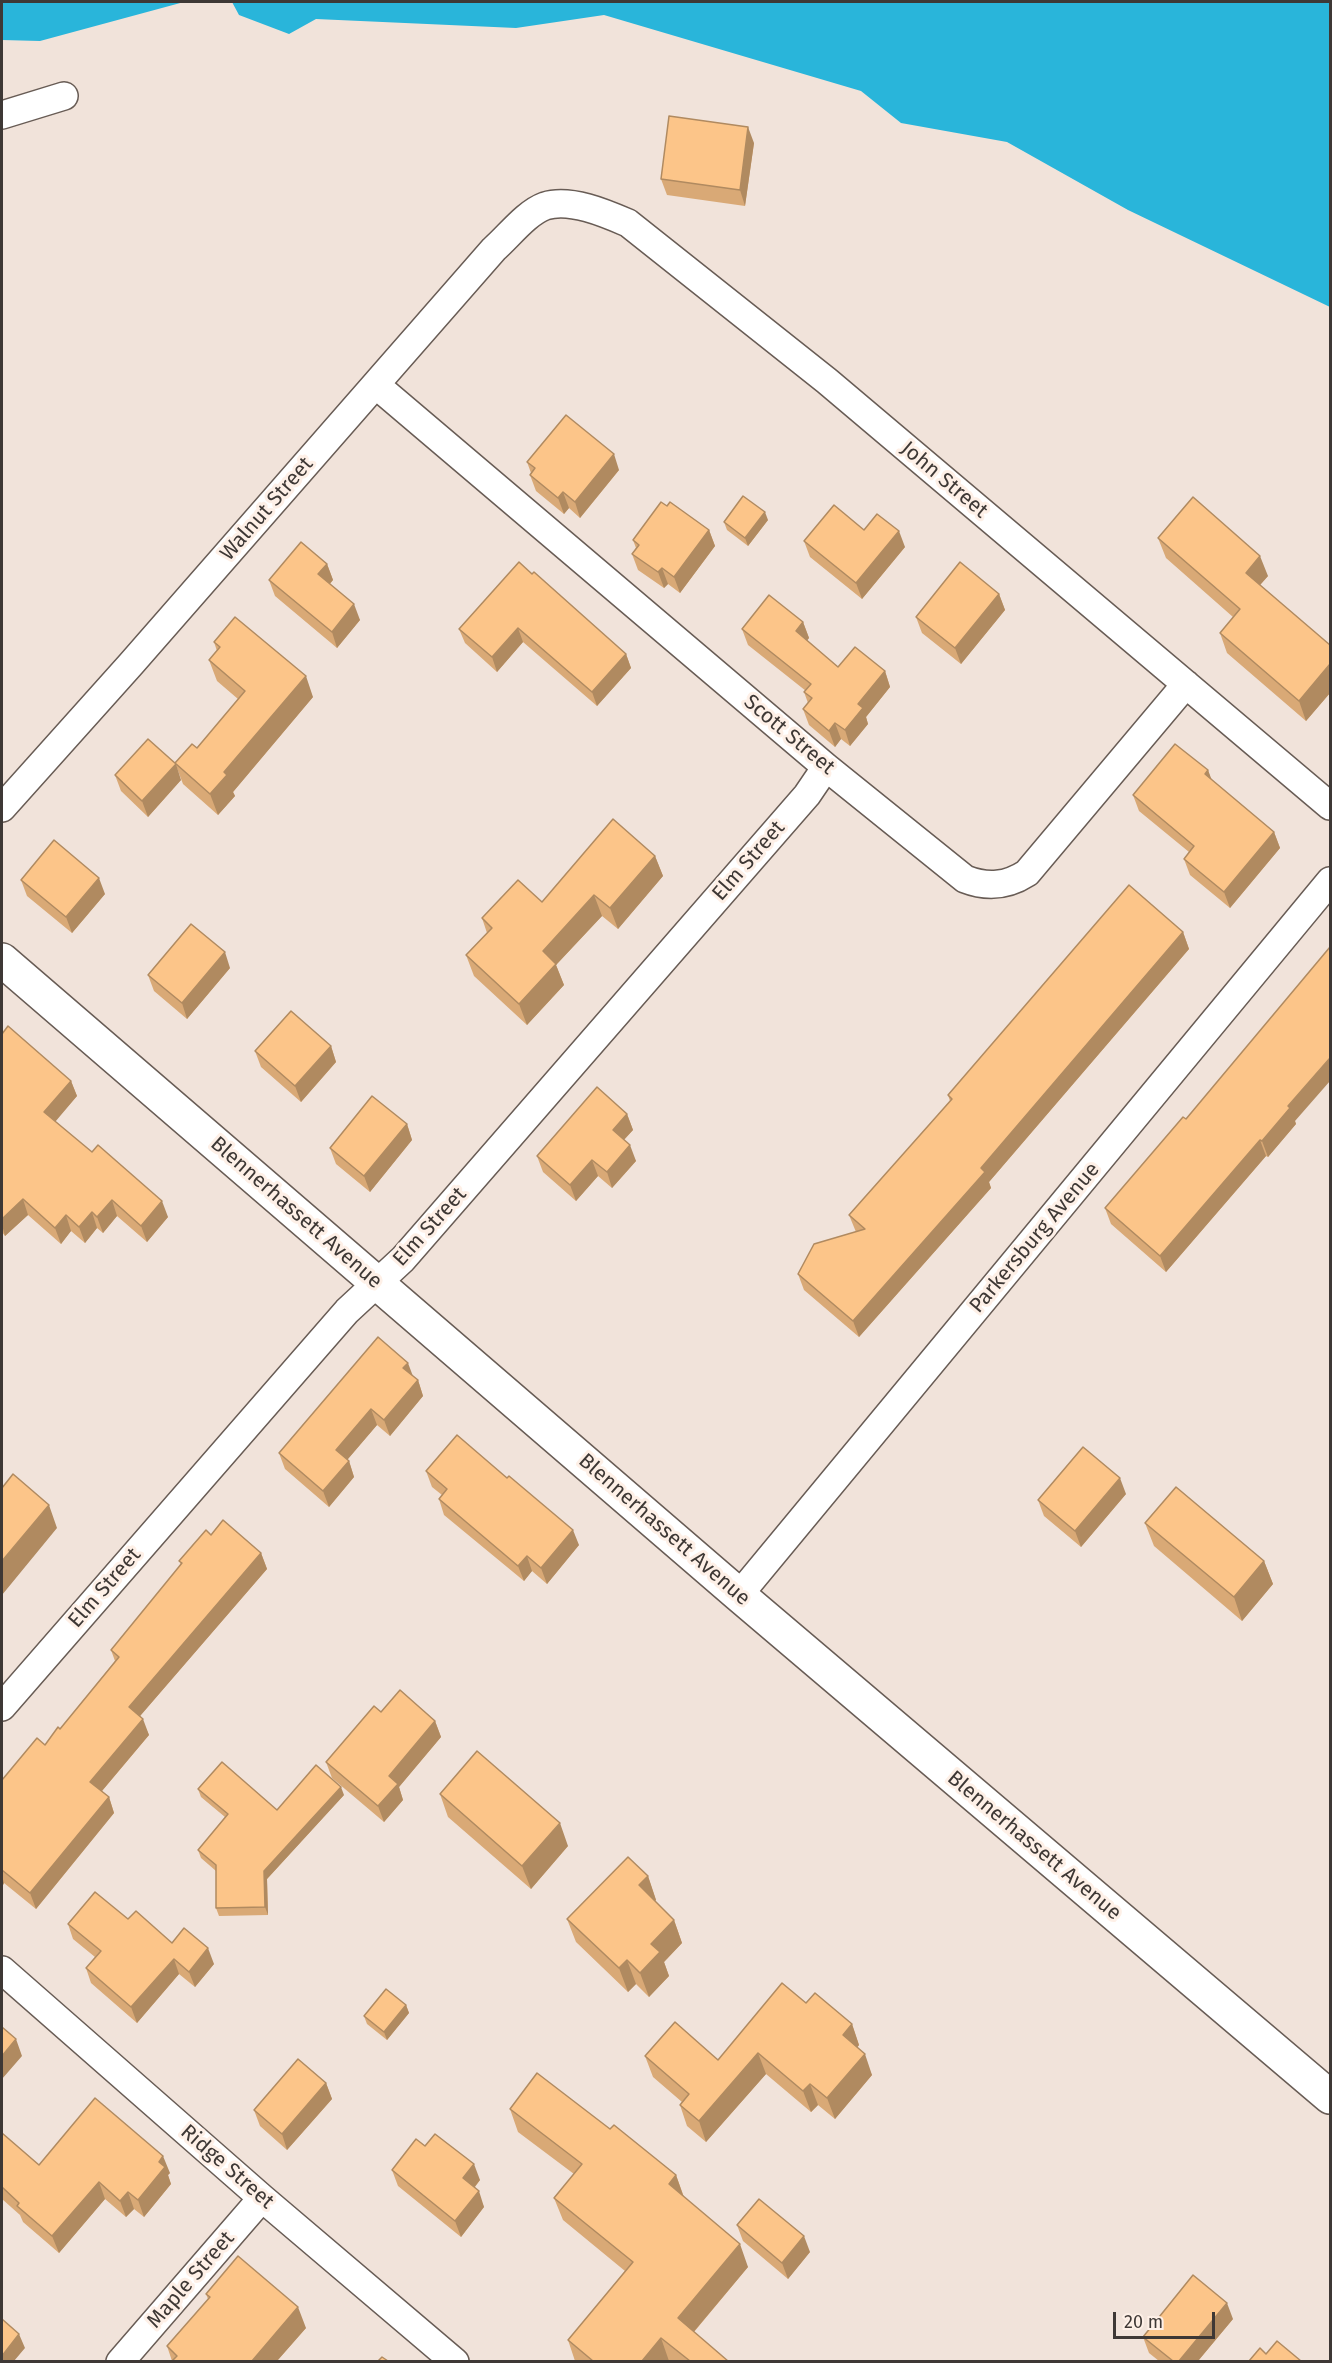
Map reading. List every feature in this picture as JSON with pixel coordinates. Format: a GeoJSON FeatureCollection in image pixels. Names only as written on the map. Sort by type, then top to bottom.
{"type":"FeatureCollection","features":[{"type":"Feature","properties":{"kind":"street"},"geometry":{"type":"LineString","coordinates":[[2,115],[64,96]]}},
{"type":"Feature","properties":{"kind":"street","name":"John Street"},"geometry":{"type":"LineString","coordinates":[[534,212],[546,206],[561,205],[605,213],[628,223],[845,396],[1330,806]]}},
{"type":"Feature","properties":{"kind":"street","name":"Walnut Street"},"geometry":{"type":"LineString","coordinates":[[2,808],[494,249],[534,212]]}},
{"type":"Feature","properties":{"kind":"street","name":"Scott Street"},"geometry":{"type":"LineString","coordinates":[[376,385],[826,767],[965,879],[979,885],[1012,883],[1027,873],[1186,684]]}},
{"type":"Feature","properties":{"kind":"street","name":"Elm Street"},"geometry":{"type":"LineString","coordinates":[[2,1707],[347,1311],[396,1267],[419,1242],[807,795],[826,767]]}},
{"type":"Feature","properties":{"kind":"street","name":"Parkersburg Avenue"},"geometry":{"type":"LineString","coordinates":[[739,1595],[1330,881]]}},
{"type":"Feature","properties":{"kind":"street","name":"Blennerhassett Avenue"},"geometry":{"type":"LineString","coordinates":[[2,960],[739,1595],[1330,2097]]}},
{"type":"Feature","properties":{"kind":"street","name":"Ridge Street"},"geometry":{"type":"LineString","coordinates":[[2,1970],[262,2198],[456,2361]]}},
{"type":"Feature","properties":{"kind":"street","name":"Maple Street"},"geometry":{"type":"LineString","coordinates":[[120,2361],[262,2198]]}},
{"type":"Feature","properties":{"kind":"water"},"geometry":{"type":"Polygon","coordinates":[[[2,2],[184,2],[40,41],[2,40],[2,2]]]}},
{"type":"Feature","properties":{"kind":"water"},"geometry":{"type":"Polygon","coordinates":[[[232,2],[1330,2],[1330,307],[1128,210],[1007,142],[901,123],[861,91],[604,15],[516,28],[316,19],[289,34],[239,15],[232,2]]]}},
{"type":"Feature","properties":{"kind":"building"},"geometry":{"type":"Polygon","coordinates":[[[669,116],[748,127],[740,190],[661,179],[669,116]]]}},
{"type":"Feature","properties":{"kind":"building"},"geometry":{"type":"Polygon","coordinates":[[[566,415],[614,454],[575,502],[563,492],[558,498],[530,475],[535,468],[527,462],[566,415]]]}},
{"type":"Feature","properties":{"kind":"building"},"geometry":{"type":"Polygon","coordinates":[[[743,496],[765,512],[745,538],[724,522],[743,496]]]}},
{"type":"Feature","properties":{"kind":"building"},"geometry":{"type":"Polygon","coordinates":[[[1193,497],[1260,556],[1246,573],[1330,645],[1330,664],[1299,701],[1220,633],[1240,609],[1158,538],[1193,497]]]}},
{"type":"Feature","properties":{"kind":"building"},"geometry":{"type":"Polygon","coordinates":[[[661,502],[667,506],[670,502],[709,530],[674,577],[662,568],[658,572],[632,554],[639,545],[633,540],[661,502]]]}},
{"type":"Feature","properties":{"kind":"building"},"geometry":{"type":"Polygon","coordinates":[[[834,505],[864,530],[877,514],[899,531],[856,583],[804,541],[834,505]]]}},
{"type":"Feature","properties":{"kind":"building"},"geometry":{"type":"Polygon","coordinates":[[[301,542],[327,564],[318,574],[354,604],[332,632],[269,580],[301,542]]]}},
{"type":"Feature","properties":{"kind":"building"},"geometry":{"type":"Polygon","coordinates":[[[519,562],[532,574],[534,572],[626,654],[592,692],[518,628],[492,657],[459,629],[519,562]]]}},
{"type":"Feature","properties":{"kind":"building"},"geometry":{"type":"Polygon","coordinates":[[[960,562],[999,594],[955,648],[916,617],[960,562]]]}},
{"type":"Feature","properties":{"kind":"building"},"geometry":{"type":"Polygon","coordinates":[[[769,595],[803,622],[796,631],[838,667],[855,647],[885,671],[858,704],[863,708],[845,730],[835,723],[829,731],[803,709],[812,698],[804,692],[811,684],[742,629],[769,595]]]}},
{"type":"Feature","properties":{"kind":"building"},"geometry":{"type":"Polygon","coordinates":[[[235,617],[306,676],[224,772],[227,775],[210,794],[175,763],[192,744],[197,748],[245,691],[209,660],[220,647],[214,642],[235,617]]]}},
{"type":"Feature","properties":{"kind":"building"},"geometry":{"type":"Polygon","coordinates":[[[148,739],[176,764],[142,801],[115,775],[148,739]]]}},
{"type":"Feature","properties":{"kind":"building"},"geometry":{"type":"Polygon","coordinates":[[[1175,744],[1208,770],[1205,774],[1274,832],[1224,892],[1184,859],[1194,846],[1133,795],[1175,744]]]}},
{"type":"Feature","properties":{"kind":"building"},"geometry":{"type":"Polygon","coordinates":[[[613,819],[655,856],[610,908],[594,895],[543,951],[556,964],[519,1004],[466,955],[492,928],[482,918],[518,880],[542,902],[613,819]]]}},
{"type":"Feature","properties":{"kind":"building"},"geometry":{"type":"Polygon","coordinates":[[[54,840],[99,878],[66,917],[21,880],[54,840]]]}},
{"type":"Feature","properties":{"kind":"building"},"geometry":{"type":"Polygon","coordinates":[[[1129,885],[1183,932],[981,1168],[985,1172],[853,1321],[798,1274],[814,1244],[865,1229],[849,1215],[952,1099],[948,1095],[1129,885]]]}},
{"type":"Feature","properties":{"kind":"building"},"geometry":{"type":"Polygon","coordinates":[[[191,924],[225,952],[182,1003],[148,975],[191,924]]]}},
{"type":"Feature","properties":{"kind":"building"},"geometry":{"type":"Polygon","coordinates":[[[1330,947],[1330,1058],[1288,1106],[1290,1108],[1262,1141],[1260,1140],[1160,1256],[1105,1208],[1183,1117],[1186,1119],[1330,947]]]}},
{"type":"Feature","properties":{"kind":"building"},"geometry":{"type":"Polygon","coordinates":[[[291,1011],[331,1046],[295,1086],[255,1051],[291,1011]]]}},
{"type":"Feature","properties":{"kind":"building"},"geometry":{"type":"Polygon","coordinates":[[[8,1026],[71,1081],[44,1112],[92,1152],[98,1145],[162,1201],[141,1226],[112,1200],[97,1217],[92,1212],[79,1227],[66,1215],[55,1228],[23,1199],[2,1219],[2,1034],[8,1026]]]}},
{"type":"Feature","properties":{"kind":"building"},"geometry":{"type":"Polygon","coordinates":[[[597,1087],[627,1114],[613,1130],[630,1145],[607,1172],[592,1160],[570,1185],[537,1156],[597,1087]]]}},
{"type":"Feature","properties":{"kind":"building"},"geometry":{"type":"Polygon","coordinates":[[[372,1096],[407,1124],[364,1176],[330,1148],[372,1096]]]}},
{"type":"Feature","properties":{"kind":"building"},"geometry":{"type":"Polygon","coordinates":[[[378,1337],[408,1363],[403,1368],[418,1380],[384,1420],[371,1409],[336,1450],[349,1461],[323,1491],[279,1453],[378,1337]]]}},
{"type":"Feature","properties":{"kind":"building"},"geometry":{"type":"Polygon","coordinates":[[[457,1435],[573,1530],[541,1568],[527,1556],[518,1566],[439,1499],[447,1489],[426,1471],[457,1435]]]}},
{"type":"Feature","properties":{"kind":"building"},"geometry":{"type":"Polygon","coordinates":[[[1083,1447],[1120,1478],[1075,1531],[1038,1500],[1083,1447]]]}},
{"type":"Feature","properties":{"kind":"building"},"geometry":{"type":"Polygon","coordinates":[[[13,1474],[49,1505],[2,1561],[2,1488],[13,1474]]]}},
{"type":"Feature","properties":{"kind":"building"},"geometry":{"type":"Polygon","coordinates":[[[1176,1487],[1264,1561],[1234,1597],[1145,1523],[1176,1487]]]}},
{"type":"Feature","properties":{"kind":"building"},"geometry":{"type":"Polygon","coordinates":[[[223,1520],[261,1553],[129,1707],[143,1719],[90,1782],[109,1797],[30,1893],[2,1870],[2,1780],[37,1738],[45,1745],[58,1727],[60,1729],[119,1657],[111,1650],[182,1563],[179,1561],[206,1530],[211,1535],[223,1520]]]}},
{"type":"Feature","properties":{"kind":"building"},"geometry":{"type":"Polygon","coordinates":[[[400,1690],[435,1721],[389,1776],[398,1784],[378,1806],[326,1762],[374,1706],[381,1712],[400,1690]]]}},
{"type":"Feature","properties":{"kind":"building"},"geometry":{"type":"Polygon","coordinates":[[[477,1751],[560,1823],[522,1866],[440,1794],[477,1751]]]}},
{"type":"Feature","properties":{"kind":"building"},"geometry":{"type":"Polygon","coordinates":[[[222,1762],[277,1810],[316,1765],[341,1787],[264,1871],[265,1907],[216,1908],[216,1865],[198,1850],[228,1814],[198,1789],[222,1762]]]}},
{"type":"Feature","properties":{"kind":"building"},"geometry":{"type":"Polygon","coordinates":[[[628,1857],[648,1876],[639,1885],[674,1920],[651,1944],[660,1952],[640,1973],[627,1960],[619,1968],[567,1919],[628,1857]]]}},
{"type":"Feature","properties":{"kind":"building"},"geometry":{"type":"Polygon","coordinates":[[[95,1892],[128,1919],[136,1911],[172,1943],[184,1928],[208,1948],[189,1972],[174,1959],[131,2007],[86,1968],[101,1951],[68,1924],[95,1892]]]}},
{"type":"Feature","properties":{"kind":"building"},"geometry":{"type":"Polygon","coordinates":[[[782,1983],[806,2003],[815,1993],[852,2024],[843,2035],[865,2054],[827,2098],[810,2084],[803,2091],[758,2053],[699,2121],[680,2105],[689,2094],[645,2056],[675,2022],[718,2060],[782,1983]]]}},
{"type":"Feature","properties":{"kind":"building"},"geometry":{"type":"Polygon","coordinates":[[[386,1989],[406,2005],[384,2032],[364,2016],[386,1989]]]}},
{"type":"Feature","properties":{"kind":"building"},"geometry":{"type":"Polygon","coordinates":[[[2,2027],[16,2039],[2,2056],[2,2027]]]}},
{"type":"Feature","properties":{"kind":"building"},"geometry":{"type":"Polygon","coordinates":[[[298,2059],[326,2083],[282,2134],[254,2110],[298,2059]]]}},
{"type":"Feature","properties":{"kind":"building"},"geometry":{"type":"Polygon","coordinates":[[[537,2073],[610,2129],[614,2125],[676,2175],[669,2184],[740,2244],[678,2318],[728,2361],[690,2361],[661,2338],[642,2361],[593,2361],[568,2340],[633,2262],[554,2198],[582,2164],[510,2109],[537,2073]]]}},
{"type":"Feature","properties":{"kind":"building"},"geometry":{"type":"Polygon","coordinates":[[[95,2098],[163,2156],[159,2162],[165,2167],[138,2200],[128,2192],[120,2201],[99,2182],[52,2236],[17,2206],[19,2203],[2,2187],[2,2133],[39,2165],[95,2098]]]}},
{"type":"Feature","properties":{"kind":"building"},"geometry":{"type":"Polygon","coordinates":[[[435,2134],[474,2164],[463,2178],[479,2191],[455,2221],[392,2170],[416,2139],[425,2146],[435,2134]]]}},
{"type":"Feature","properties":{"kind":"building"},"geometry":{"type":"Polygon","coordinates":[[[759,2199],[804,2236],[782,2263],[737,2225],[759,2199]]]}},
{"type":"Feature","properties":{"kind":"building"},"geometry":{"type":"Polygon","coordinates":[[[238,2256],[298,2307],[252,2361],[172,2361],[177,2356],[167,2346],[210,2297],[206,2294],[238,2256]]]}},
{"type":"Feature","properties":{"kind":"building"},"geometry":{"type":"Polygon","coordinates":[[[1193,2275],[1227,2303],[1179,2361],[1173,2361],[1143,2337],[1193,2275]]]}},
{"type":"Feature","properties":{"kind":"building"},"geometry":{"type":"Polygon","coordinates":[[[2,2319],[19,2334],[2,2356],[2,2319]]]}},
{"type":"Feature","properties":{"kind":"building"},"geometry":{"type":"Polygon","coordinates":[[[1277,2341],[1301,2361],[1249,2361],[1260,2348],[1266,2354],[1277,2341]]]}}]}
